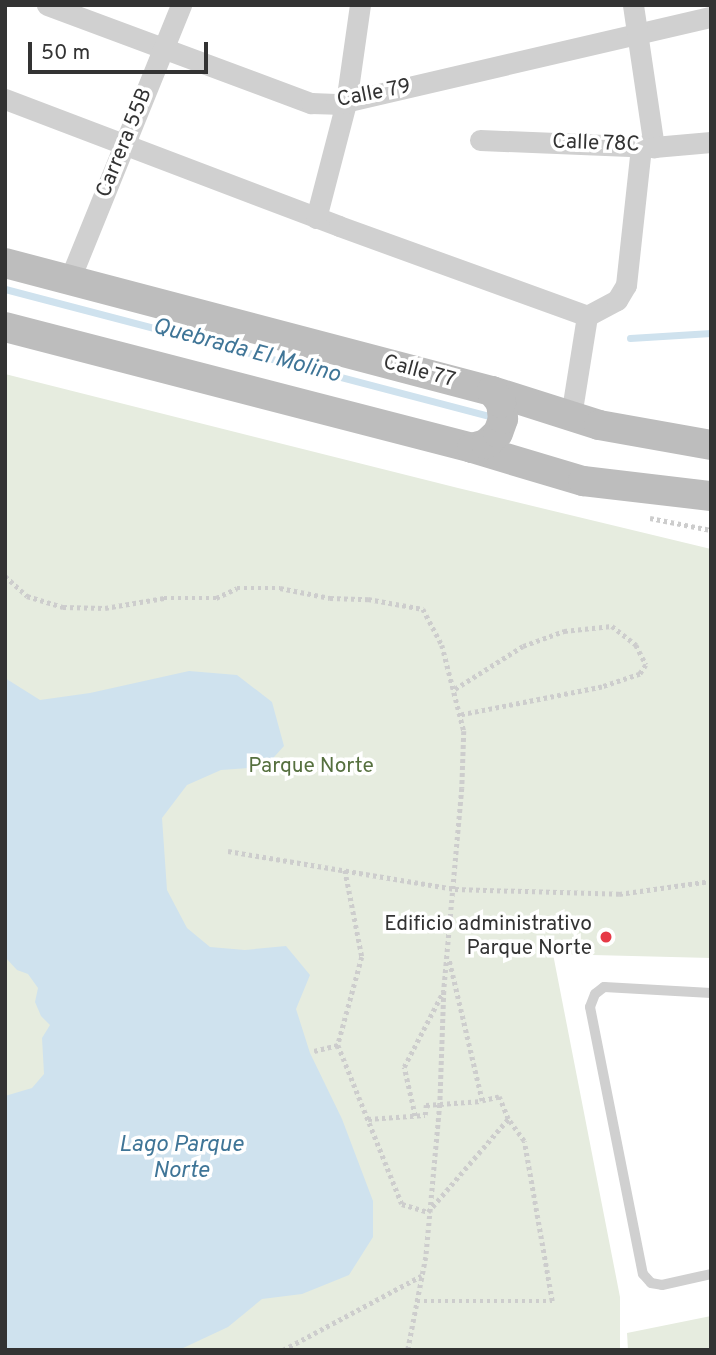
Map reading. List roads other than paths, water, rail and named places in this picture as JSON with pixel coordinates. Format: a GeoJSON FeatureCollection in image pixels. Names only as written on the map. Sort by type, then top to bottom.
{"type":"FeatureCollection","features":[{"type":"Feature","properties":{"kind":"main road","name":"Calle 77"},"geometry":{"type":"LineString","coordinates":[[5,263],[492,391],[599,425],[711,445]]}},
{"type":"Feature","properties":{"kind":"main road"},"geometry":{"type":"LineString","coordinates":[[5,327],[472,448],[583,481],[711,496]]}},
{"type":"Feature","properties":{"kind":"main road"},"geometry":{"type":"LineString","coordinates":[[472,448],[486,444],[498,433],[503,419],[501,403],[492,391]]}},
{"type":"Feature","properties":{"kind":"street","name":"Calle 79"},"geometry":{"type":"LineString","coordinates":[[47,5],[311,103],[346,103],[711,18]]}},
{"type":"Feature","properties":{"kind":"street","name":"Carrera 55B"},"geometry":{"type":"LineString","coordinates":[[69,281],[181,5]]}},
{"type":"Feature","properties":{"kind":"street"},"geometry":{"type":"LineString","coordinates":[[316,218],[346,103],[360,5]]}},
{"type":"Feature","properties":{"kind":"street"},"geometry":{"type":"LineString","coordinates":[[5,99],[316,218],[587,316],[617,300],[626,285],[648,146],[640,35],[633,5]]}},
{"type":"Feature","properties":{"kind":"street","name":"Calle 78C"},"geometry":{"type":"LineString","coordinates":[[480,140],[648,146],[711,142]]}},
{"type":"Feature","properties":{"kind":"street"},"geometry":{"type":"LineString","coordinates":[[571,416],[587,316]]}},
{"type":"Feature","properties":{"kind":"lane"},"geometry":{"type":"LineString","coordinates":[[711,993],[604,987],[595,995],[590,1007],[643,1274],[651,1283],[662,1285],[711,1274]]}},
{"type":"Feature","properties":{"kind":"water","name":"Lago Parque Norte"},"geometry":{"type":"Polygon","coordinates":[[[189,671],[237,675],[272,702],[284,746],[265,767],[221,770],[187,785],[162,818],[167,890],[187,928],[210,947],[245,950],[286,946],[310,975],[296,1009],[310,1053],[342,1119],[373,1201],[373,1237],[349,1275],[302,1294],[262,1299],[228,1327],[181,1349],[5,1350],[5,1096],[32,1088],[44,1074],[42,1038],[50,1025],[41,1016],[35,1002],[38,988],[28,974],[17,970],[5,957],[5,678],[40,700],[90,693],[189,671]]]}},
{"type":"Feature","properties":{"kind":"waterway","name":"Quebrada El Molino"},"geometry":{"type":"LineString","coordinates":[[5,289],[486,415]]}},
{"type":"Feature","properties":{"kind":"waterway","name":"Quebrada El Molino"},"geometry":{"type":"LineString","coordinates":[[630,338],[711,333]]}},
{"type":"Feature","properties":{"kind":"place","name":"Edificio administrativo Parque Norte"},"geometry":{"type":"Point","coordinates":[606,937]}},
{"type":"Feature","properties":{"kind":"park label","name":"Parque Norte"},"geometry":{"type":"Point","coordinates":[311,767]}}]}
